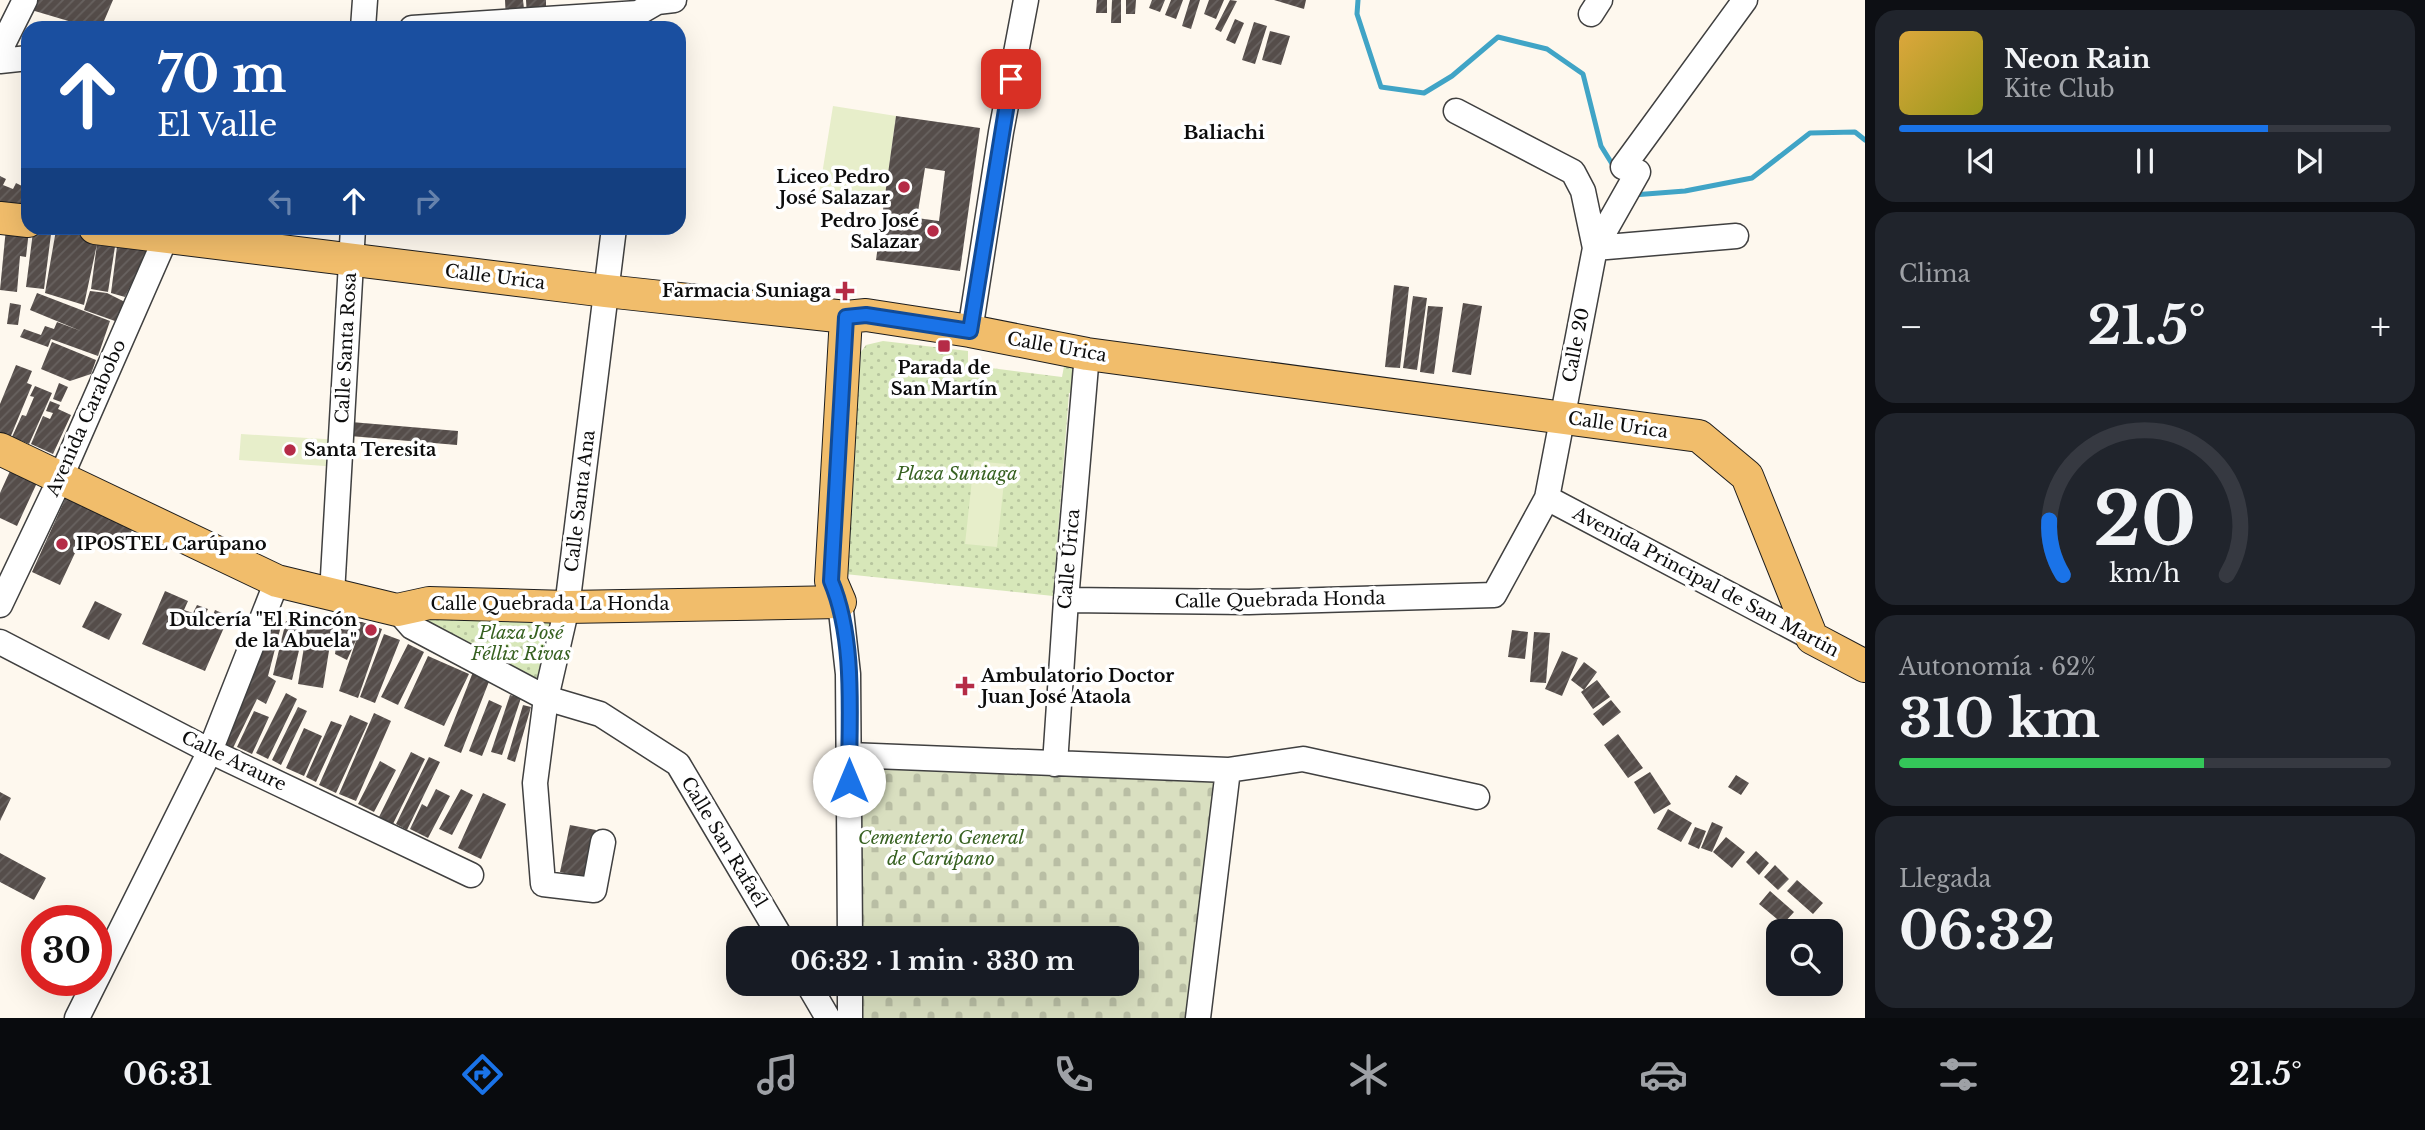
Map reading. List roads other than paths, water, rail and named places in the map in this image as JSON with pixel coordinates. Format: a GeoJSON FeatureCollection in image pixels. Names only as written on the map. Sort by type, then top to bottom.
{"type":"FeatureCollection","features":[{"type":"Feature","properties":{"kind":"main road"},"geometry":{"type":"LineString","coordinates":[[0,218],[21,220]]}},
{"type":"Feature","properties":{"kind":"main road","name":"Calle Urica"},"geometry":{"type":"LineString","coordinates":[[194,235],[606,291],[846,317],[866,315],[970,331],[1087,354],[1699,436],[1746,476],[1812,638]]}},
{"type":"Feature","properties":{"kind":"main road"},"geometry":{"type":"LineString","coordinates":[[840,602],[831,581],[846,317]]}},
{"type":"Feature","properties":{"kind":"main road","name":"Calle Quebrada La Honda"},"geometry":{"type":"LineString","coordinates":[[0,449],[277,581],[397,610],[429,603],[567,607],[840,602]]}},
{"type":"Feature","properties":{"kind":"main road","name":"Avenida Principal de San Martin"},"geometry":{"type":"LineString","coordinates":[[1812,638],[1865,666]]}},
{"type":"Feature","properties":{"kind":"street"},"geometry":{"type":"LineString","coordinates":[[0,50],[25,0]]}},
{"type":"Feature","properties":{"kind":"street"},"geometry":{"type":"LineString","coordinates":[[364,21],[365,0]]}},
{"type":"Feature","properties":{"kind":"street"},"geometry":{"type":"LineString","coordinates":[[609,21],[637,20],[657,2],[674,0]]}},
{"type":"Feature","properties":{"kind":"street"},"geometry":{"type":"LineString","coordinates":[[970,331],[1001,132],[1026,0]]}},
{"type":"Feature","properties":{"kind":"street"},"geometry":{"type":"LineString","coordinates":[[1595,248],[1637,172],[1623,167],[1745,0]]}},
{"type":"Feature","properties":{"kind":"street"},"geometry":{"type":"LineString","coordinates":[[0,61],[21,59]]}},
{"type":"Feature","properties":{"kind":"street","name":"Calle 20"},"geometry":{"type":"LineString","coordinates":[[1457,111],[1573,172],[1583,191],[1595,248],[1547,498],[1494,596]]}},
{"type":"Feature","properties":{"kind":"street","name":"Avenida Carabobo"},"geometry":{"type":"LineString","coordinates":[[0,606],[60,479],[165,235]]}},
{"type":"Feature","properties":{"kind":"street","name":"Calle Santa Rosa"},"geometry":{"type":"LineString","coordinates":[[332,594],[353,235]]}},
{"type":"Feature","properties":{"kind":"street","name":"Calle Santa Ana"},"geometry":{"type":"LineString","coordinates":[[603,842],[594,890],[544,884],[535,783],[546,698],[567,607],[613,235]]}},
{"type":"Feature","properties":{"kind":"street"},"geometry":{"type":"LineString","coordinates":[[1595,248],[1736,236]]}},
{"type":"Feature","properties":{"kind":"street","name":"Calle Úrica"},"geometry":{"type":"LineString","coordinates":[[1055,764],[1087,354]]}},
{"type":"Feature","properties":{"kind":"street","name":"Avenida Principal de San Martin"},"geometry":{"type":"LineString","coordinates":[[1547,498],[1812,638]]}},
{"type":"Feature","properties":{"kind":"street"},"geometry":{"type":"LineString","coordinates":[[112,948],[210,751],[277,581]]}},
{"type":"Feature","properties":{"kind":"street","name":"Calle Quebrada Honda"},"geometry":{"type":"LineString","coordinates":[[1066,600],[1249,603],[1494,596]]}},
{"type":"Feature","properties":{"kind":"street"},"geometry":{"type":"LineString","coordinates":[[840,602],[848,674],[850,926]]}},
{"type":"Feature","properties":{"kind":"street"},"geometry":{"type":"LineString","coordinates":[[397,610],[412,626],[546,698]]}},
{"type":"Feature","properties":{"kind":"street","name":"Calle Araure"},"geometry":{"type":"LineString","coordinates":[[0,642],[210,751],[471,875]]}},
{"type":"Feature","properties":{"kind":"street","name":"Calle San Rafaél"},"geometry":{"type":"LineString","coordinates":[[546,698],[600,714],[678,764],[774,926]]}},
{"type":"Feature","properties":{"kind":"street"},"geometry":{"type":"LineString","coordinates":[[849,755],[1228,771],[1303,759],[1477,797]]}},
{"type":"Feature","properties":{"kind":"street"},"geometry":{"type":"LineString","coordinates":[[1198,1018],[1228,771]]}},
{"type":"Feature","properties":{"kind":"street"},"geometry":{"type":"LineString","coordinates":[[77,1018],[88,996]]}},
{"type":"Feature","properties":{"kind":"street"},"geometry":{"type":"LineString","coordinates":[[815,996],[828,1018]]}},
{"type":"Feature","properties":{"kind":"street"},"geometry":{"type":"LineString","coordinates":[[850,996],[850,1018]]}},
{"type":"Feature","properties":{"kind":"waterway"},"geometry":{"type":"LineString","coordinates":[[1358,0],[1357,14],[1381,87],[1424,93],[1452,76],[1498,37],[1547,49],[1583,74],[1601,146],[1614,167]]}},
{"type":"Feature","properties":{"kind":"waterway"},"geometry":{"type":"LineString","coordinates":[[1633,195],[1685,191],[1752,178],[1810,133],[1855,132],[1865,140]]}},
{"type":"Feature","properties":{"kind":"place","name":"Liceo Pedro José Salazar"},"geometry":{"type":"Point","coordinates":[904,187]}},
{"type":"Feature","properties":{"kind":"place","name":"Pedro José Salazar"},"geometry":{"type":"Point","coordinates":[933,231]}},
{"type":"Feature","properties":{"kind":"place","name":"Farmacia Suniaga"},"geometry":{"type":"Point","coordinates":[845,291]}},
{"type":"Feature","properties":{"kind":"place","name":"Parada de San Martín"},"geometry":{"type":"Point","coordinates":[944,346]}},
{"type":"Feature","properties":{"kind":"place","name":"Santa Teresita"},"geometry":{"type":"Point","coordinates":[290,450]}},
{"type":"Feature","properties":{"kind":"place","name":"IPOSTEL Carúpano"},"geometry":{"type":"Point","coordinates":[62,544]}},
{"type":"Feature","properties":{"kind":"place","name":"Dulcería \"El Rincón de la Abuela\""},"geometry":{"type":"Point","coordinates":[371,630]}},
{"type":"Feature","properties":{"kind":"place","name":"Ambulatorio Doctor Juan José Ataola"},"geometry":{"type":"Point","coordinates":[965,686]}},
{"type":"Feature","properties":{"kind":"district","name":"Baliachi"},"geometry":{"type":"Point","coordinates":[1224,132]}},
{"type":"Feature","properties":{"kind":"park label","name":"Plaza Suniaga"},"geometry":{"type":"Point","coordinates":[957,474]}},
{"type":"Feature","properties":{"kind":"park label","name":"Plaza José Féllix Rivas"},"geometry":{"type":"Point","coordinates":[521,643]}},
{"type":"Feature","properties":{"kind":"park label","name":"Cementerio General de Carúpano"},"geometry":{"type":"Point","coordinates":[941,848]}}]}
